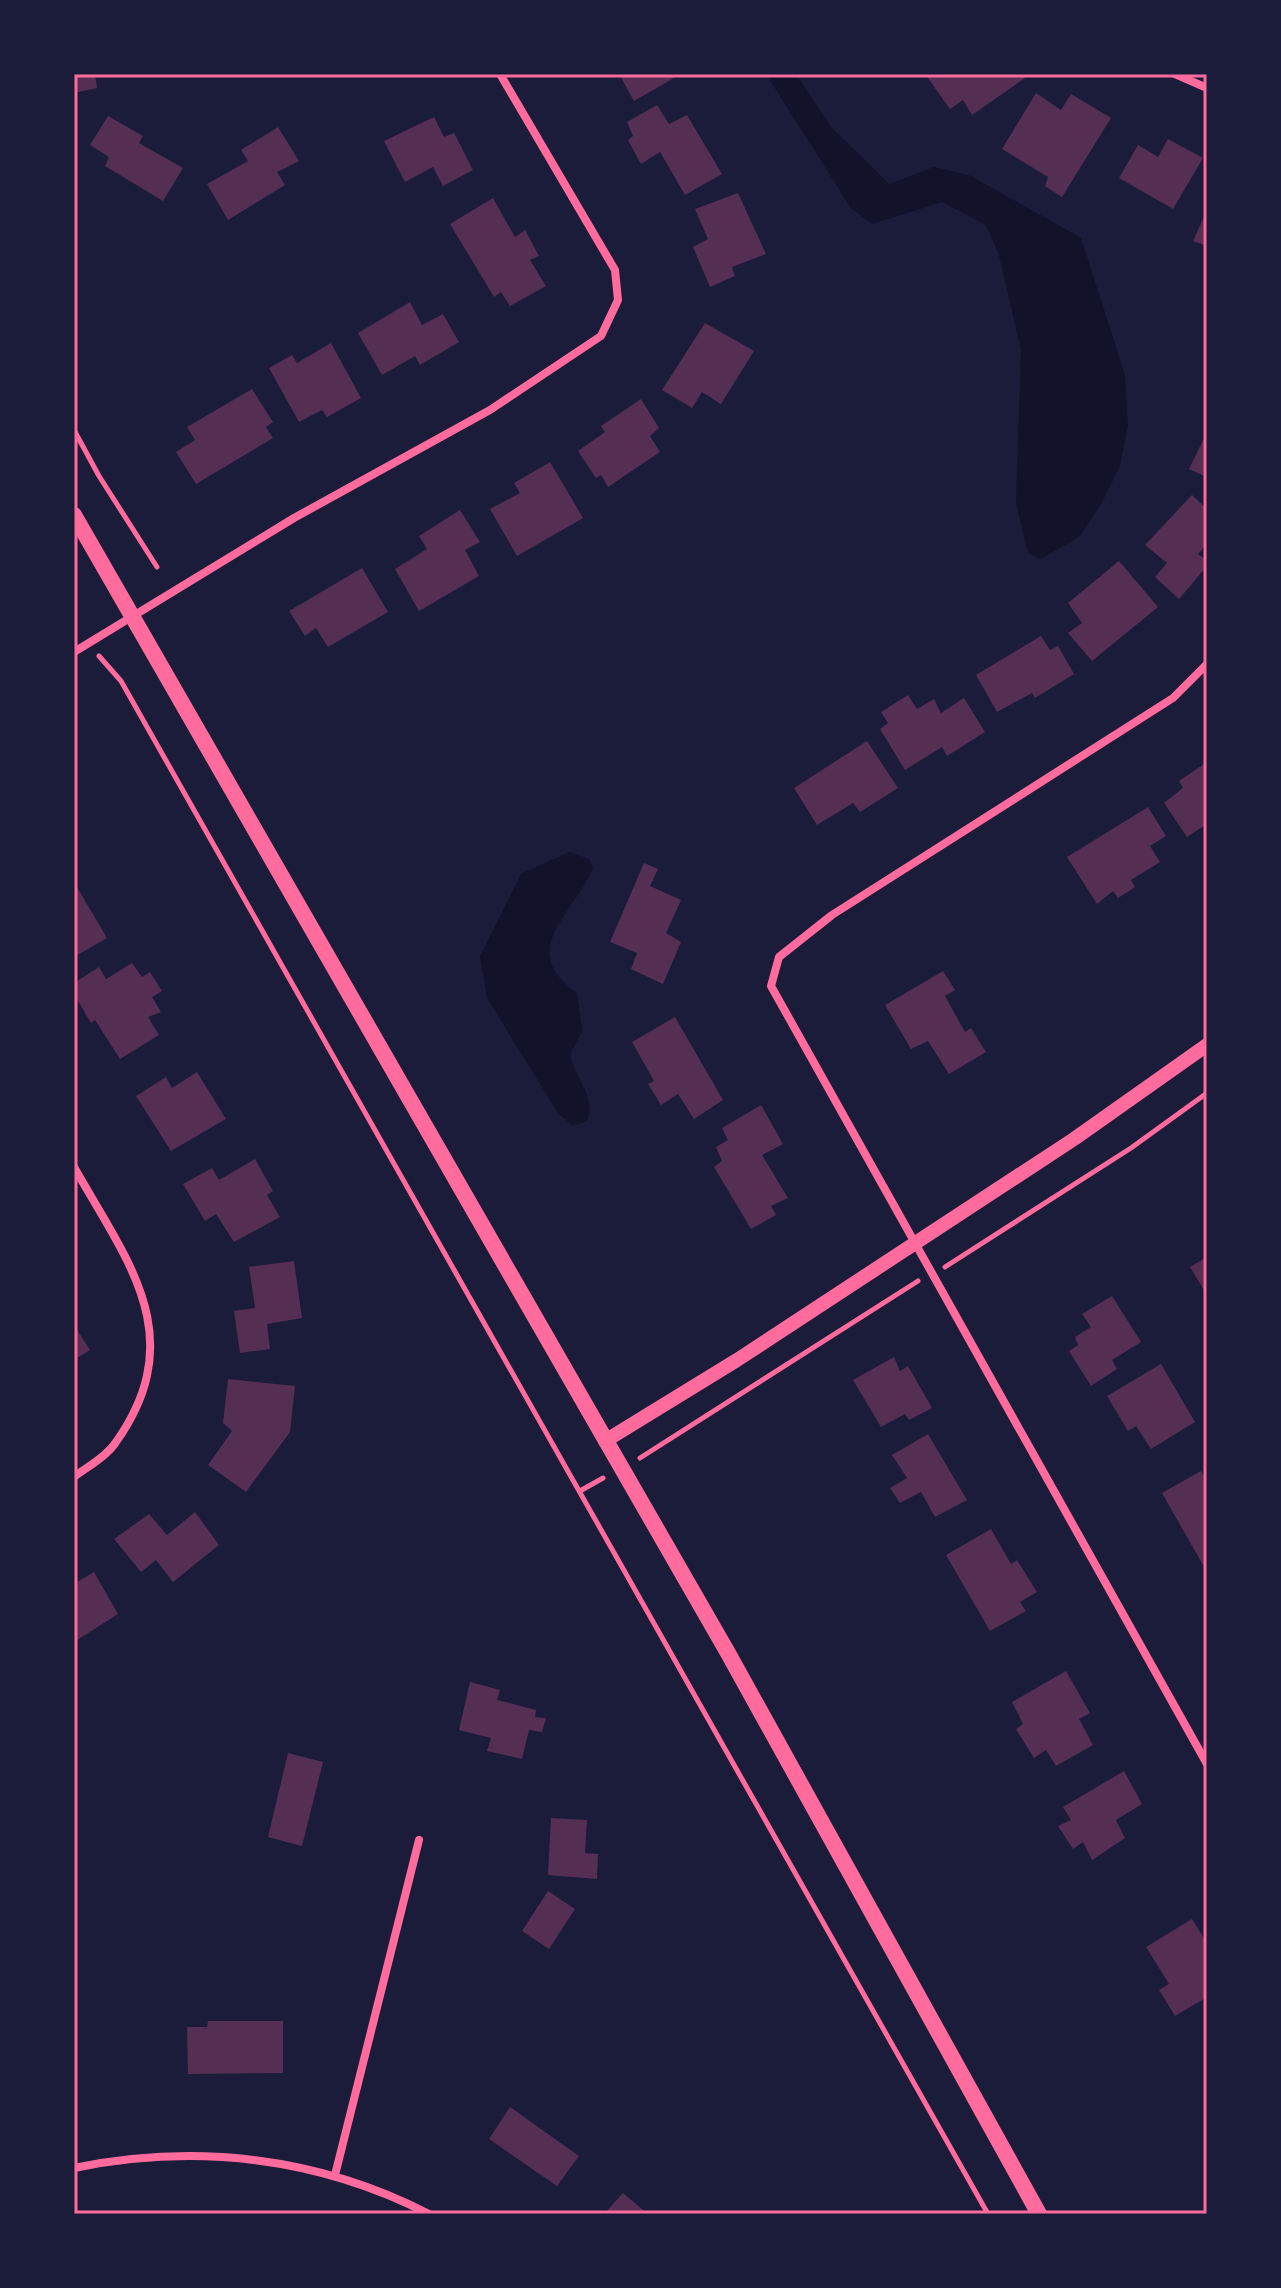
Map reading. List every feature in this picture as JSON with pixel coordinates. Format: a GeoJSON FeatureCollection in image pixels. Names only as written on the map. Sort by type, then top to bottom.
{"type":"FeatureCollection","features":[{"type":"Feature","properties":{"kind":"main road"},"geometry":{"type":"LineString","coordinates":[[74,515],[134,614],[434,1147],[728,1653],[1039,2214]]}},
{"type":"Feature","properties":{"kind":"street"},"geometry":{"type":"LineString","coordinates":[[74,652],[294,518],[490,410],[601,336],[618,300],[615,270],[500,74]]}},
{"type":"Feature","properties":{"kind":"street"},"geometry":{"type":"LineString","coordinates":[[1175,74],[1207,88]]}},
{"type":"Feature","properties":{"kind":"street"},"geometry":{"type":"LineString","coordinates":[[1207,664],[1173,698],[832,915],[779,957],[771,986],[1207,1764]]}},
{"type":"Feature","properties":{"kind":"street"},"geometry":{"type":"LineString","coordinates":[[605,1441],[917,1243],[1074,1139],[1207,1045]]}},
{"type":"Feature","properties":{"kind":"street"},"geometry":{"type":"LineString","coordinates":[[74,1167],[131,1265],[151,1323],[149,1378],[116,1444],[74,1477]]}},
{"type":"Feature","properties":{"kind":"street"},"geometry":{"type":"LineString","coordinates":[[335,2175],[419,1840]]}},
{"type":"Feature","properties":{"kind":"street"},"geometry":{"type":"LineString","coordinates":[[74,2168],[107,2161],[184,2155],[259,2159],[335,2175],[429,2214]]}},
{"type":"Feature","properties":{"kind":"path"},"geometry":{"type":"LineString","coordinates":[[74,430],[113,500],[157,567]]}},
{"type":"Feature","properties":{"kind":"path"},"geometry":{"type":"LineString","coordinates":[[121,681],[988,2214]]}},
{"type":"Feature","properties":{"kind":"path"},"geometry":{"type":"LineString","coordinates":[[959,1260],[1207,1093]]}},
{"type":"Feature","properties":{"kind":"path"},"geometry":{"type":"LineString","coordinates":[[666,1443],[910,1286]]}},
{"type":"Feature","properties":{"kind":"shaded area"},"geometry":{"type":"Polygon","coordinates":[[[766,74],[796,74],[830,126],[889,184],[934,167],[971,176],[1081,238],[1125,375],[1128,425],[1120,466],[1080,536],[1041,559],[1028,553],[1016,503],[1021,350],[999,255],[986,225],[942,202],[872,224],[851,208],[766,74]]]}},
{"type":"Feature","properties":{"kind":"shaded area"},"geometry":{"type":"Polygon","coordinates":[[[569,852],[589,859],[593,867],[555,931],[550,946],[551,961],[559,977],[577,993],[582,1031],[570,1055],[587,1096],[589,1113],[587,1121],[573,1126],[558,1113],[487,998],[480,956],[521,874],[569,852]]]}},
{"type":"Feature","properties":{"kind":"building"},"geometry":{"type":"Polygon","coordinates":[[[74,74],[95,74],[97,88],[74,93],[74,74]]]}},
{"type":"Feature","properties":{"kind":"building"},"geometry":{"type":"Polygon","coordinates":[[[619,74],[681,74],[634,101],[619,74]]]}},
{"type":"Feature","properties":{"kind":"building"},"geometry":{"type":"Polygon","coordinates":[[[925,74],[1021,74],[1025,78],[972,115],[963,100],[950,109],[925,74]]]}},
{"type":"Feature","properties":{"kind":"building"},"geometry":{"type":"Polygon","coordinates":[[[1036,93],[1061,110],[1071,94],[1111,118],[1062,197],[1045,186],[1048,177],[1002,149],[1036,93]]]}},
{"type":"Feature","properties":{"kind":"building"},"geometry":{"type":"Polygon","coordinates":[[[657,105],[669,124],[687,115],[722,174],[685,195],[660,152],[641,164],[628,140],[633,136],[627,122],[657,105]]]}},
{"type":"Feature","properties":{"kind":"building"},"geometry":{"type":"Polygon","coordinates":[[[108,116],[143,136],[139,143],[183,168],[163,201],[105,166],[109,157],[90,145],[108,116]]]}},
{"type":"Feature","properties":{"kind":"building"},"geometry":{"type":"Polygon","coordinates":[[[434,117],[444,137],[454,133],[473,170],[443,186],[433,167],[405,182],[384,141],[434,117]]]}},
{"type":"Feature","properties":{"kind":"building"},"geometry":{"type":"Polygon","coordinates":[[[278,127],[299,161],[277,172],[285,185],[228,220],[207,184],[248,161],[241,150],[278,127]]]}},
{"type":"Feature","properties":{"kind":"building"},"geometry":{"type":"Polygon","coordinates":[[[1168,139],[1203,158],[1173,209],[1119,178],[1138,145],[1158,157],[1168,139]]]}},
{"type":"Feature","properties":{"kind":"building"},"geometry":{"type":"Polygon","coordinates":[[[738,193],[766,254],[732,267],[735,276],[710,287],[693,247],[708,239],[695,209],[738,193]]]}},
{"type":"Feature","properties":{"kind":"building"},"geometry":{"type":"Polygon","coordinates":[[[493,198],[515,237],[525,230],[539,256],[530,260],[546,286],[510,306],[501,292],[494,297],[450,224],[493,198]]]}},
{"type":"Feature","properties":{"kind":"building"},"geometry":{"type":"Polygon","coordinates":[[[1207,210],[1207,246],[1193,241],[1207,210]]]}},
{"type":"Feature","properties":{"kind":"building"},"geometry":{"type":"Polygon","coordinates":[[[410,302],[422,325],[443,314],[459,342],[420,365],[415,356],[382,375],[358,333],[410,302]]]}},
{"type":"Feature","properties":{"kind":"building"},"geometry":{"type":"Polygon","coordinates":[[[705,323],[754,351],[721,404],[702,392],[692,408],[662,390],[705,323]]]}},
{"type":"Feature","properties":{"kind":"building"},"geometry":{"type":"Polygon","coordinates":[[[331,343],[361,398],[327,417],[322,410],[299,422],[269,368],[292,355],[297,363],[331,343]]]}},
{"type":"Feature","properties":{"kind":"building"},"geometry":{"type":"Polygon","coordinates":[[[252,389],[273,422],[266,427],[273,438],[196,484],[176,452],[195,440],[187,427],[252,389]]]}},
{"type":"Feature","properties":{"kind":"building"},"geometry":{"type":"Polygon","coordinates":[[[641,399],[659,428],[650,436],[660,452],[608,487],[601,475],[596,478],[578,451],[605,432],[601,426],[641,399]]]}},
{"type":"Feature","properties":{"kind":"building"},"geometry":{"type":"Polygon","coordinates":[[[1207,432],[1207,477],[1189,469],[1207,432]]]}},
{"type":"Feature","properties":{"kind":"building"},"geometry":{"type":"Polygon","coordinates":[[[550,462],[583,518],[517,556],[490,509],[520,493],[514,483],[550,462]]]}},
{"type":"Feature","properties":{"kind":"building"},"geometry":{"type":"Polygon","coordinates":[[[1192,495],[1207,509],[1207,544],[1198,554],[1207,561],[1207,566],[1179,599],[1155,577],[1167,563],[1145,545],[1192,495]]]}},
{"type":"Feature","properties":{"kind":"building"},"geometry":{"type":"Polygon","coordinates":[[[460,510],[480,542],[465,550],[479,576],[419,611],[395,569],[427,549],[419,536],[460,510]]]}},
{"type":"Feature","properties":{"kind":"building"},"geometry":{"type":"Polygon","coordinates":[[[1119,561],[1158,607],[1092,661],[1068,633],[1082,623],[1068,603],[1119,561]]]}},
{"type":"Feature","properties":{"kind":"building"},"geometry":{"type":"Polygon","coordinates":[[[362,568],[388,612],[328,647],[316,628],[305,636],[289,611],[362,568]]]}},
{"type":"Feature","properties":{"kind":"building"},"geometry":{"type":"Polygon","coordinates":[[[1041,636],[1050,650],[1058,646],[1074,674],[1035,698],[1032,693],[997,712],[976,675],[1041,636]]]}},
{"type":"Feature","properties":{"kind":"building"},"geometry":{"type":"Polygon","coordinates":[[[908,695],[917,709],[934,699],[941,713],[964,698],[985,732],[947,756],[942,747],[905,770],[880,729],[888,723],[881,712],[908,695]]]}},
{"type":"Feature","properties":{"kind":"building"},"geometry":{"type":"Polygon","coordinates":[[[867,741],[898,788],[860,812],[853,803],[817,825],[794,788],[867,741]]]}},
{"type":"Feature","properties":{"kind":"building"},"geometry":{"type":"Polygon","coordinates":[[[1207,762],[1207,824],[1187,837],[1164,803],[1183,788],[1179,781],[1207,762]]]}},
{"type":"Feature","properties":{"kind":"building"},"geometry":{"type":"Polygon","coordinates":[[[1148,807],[1166,836],[1150,846],[1160,862],[1131,880],[1135,887],[1118,898],[1113,891],[1097,904],[1067,857],[1148,807]]]}},
{"type":"Feature","properties":{"kind":"building"},"geometry":{"type":"Polygon","coordinates":[[[644,863],[658,869],[650,886],[681,900],[666,933],[681,942],[663,984],[631,969],[637,953],[610,942],[644,863]]]}},
{"type":"Feature","properties":{"kind":"building"},"geometry":{"type":"Polygon","coordinates":[[[74,882],[107,938],[74,957],[74,882]]]}},
{"type":"Feature","properties":{"kind":"building"},"geometry":{"type":"Polygon","coordinates":[[[132,963],[142,977],[150,972],[162,991],[152,997],[161,1012],[148,1017],[159,1035],[120,1059],[95,1020],[91,1023],[74,994],[74,983],[99,967],[106,979],[132,963]]]}},
{"type":"Feature","properties":{"kind":"building"},"geometry":{"type":"Polygon","coordinates":[[[943,971],[955,990],[945,996],[965,1032],[971,1028],[986,1052],[949,1074],[928,1041],[911,1049],[885,1005],[943,971]]]}},
{"type":"Feature","properties":{"kind":"building"},"geometry":{"type":"Polygon","coordinates":[[[675,1017],[723,1100],[694,1119],[678,1094],[661,1105],[648,1084],[654,1081],[632,1042],[675,1017]]]}},
{"type":"Feature","properties":{"kind":"building"},"geometry":{"type":"Polygon","coordinates":[[[197,1072],[226,1119],[171,1151],[136,1096],[166,1077],[172,1088],[197,1072]]]}},
{"type":"Feature","properties":{"kind":"building"},"geometry":{"type":"Polygon","coordinates":[[[761,1105],[783,1144],[762,1155],[788,1198],[771,1206],[776,1215],[751,1229],[714,1167],[722,1161],[716,1147],[728,1140],[722,1128],[761,1105]]]}},
{"type":"Feature","properties":{"kind":"building"},"geometry":{"type":"Polygon","coordinates":[[[255,1159],[273,1191],[267,1195],[280,1217],[234,1242],[216,1214],[205,1221],[183,1184],[212,1168],[219,1180],[255,1159]]]}},
{"type":"Feature","properties":{"kind":"building"},"geometry":{"type":"Polygon","coordinates":[[[1207,1257],[1207,1295],[1190,1267],[1207,1257]]]}},
{"type":"Feature","properties":{"kind":"building"},"geometry":{"type":"Polygon","coordinates":[[[294,1261],[302,1318],[267,1324],[270,1349],[240,1353],[234,1311],[255,1308],[249,1267],[294,1261]]]}},
{"type":"Feature","properties":{"kind":"building"},"geometry":{"type":"Polygon","coordinates":[[[1112,1296],[1141,1342],[1112,1360],[1117,1369],[1091,1386],[1069,1351],[1078,1345],[1075,1337],[1091,1327],[1082,1314],[1112,1296]]]}},
{"type":"Feature","properties":{"kind":"building"},"geometry":{"type":"Polygon","coordinates":[[[74,1325],[90,1350],[74,1360],[74,1325]]]}},
{"type":"Feature","properties":{"kind":"building"},"geometry":{"type":"Polygon","coordinates":[[[894,1357],[900,1371],[908,1366],[932,1408],[909,1420],[905,1414],[881,1427],[853,1380],[894,1357]]]}},
{"type":"Feature","properties":{"kind":"building"},"geometry":{"type":"Polygon","coordinates":[[[1161,1364],[1195,1422],[1151,1449],[1136,1426],[1128,1431],[1107,1396],[1161,1364]]]}},
{"type":"Feature","properties":{"kind":"building"},"geometry":{"type":"Polygon","coordinates":[[[228,1379],[295,1386],[290,1432],[246,1492],[208,1465],[232,1431],[223,1423],[228,1379]]]}},
{"type":"Feature","properties":{"kind":"building"},"geometry":{"type":"Polygon","coordinates":[[[928,1434],[967,1500],[935,1517],[921,1492],[900,1503],[890,1488],[907,1478],[892,1455],[928,1434]]]}},
{"type":"Feature","properties":{"kind":"building"},"geometry":{"type":"Polygon","coordinates":[[[1201,1471],[1207,1482],[1207,1563],[1203,1565],[1162,1493],[1201,1471]]]}},
{"type":"Feature","properties":{"kind":"building"},"geometry":{"type":"Polygon","coordinates":[[[195,1512],[219,1545],[173,1582],[156,1560],[141,1572],[114,1539],[149,1514],[167,1535],[195,1512]]]}},
{"type":"Feature","properties":{"kind":"building"},"geometry":{"type":"Polygon","coordinates":[[[991,1529],[1011,1564],[1017,1560],[1037,1592],[1020,1602],[1026,1611],[990,1631],[946,1555],[991,1529]]]}},
{"type":"Feature","properties":{"kind":"building"},"geometry":{"type":"Polygon","coordinates":[[[94,1572],[118,1614],[74,1642],[74,1584],[94,1572]]]}},
{"type":"Feature","properties":{"kind":"building"},"geometry":{"type":"Polygon","coordinates":[[[1066,1671],[1090,1713],[1079,1719],[1093,1745],[1056,1766],[1046,1750],[1034,1758],[1016,1729],[1023,1724],[1012,1702],[1066,1671]]]}},
{"type":"Feature","properties":{"kind":"building"},"geometry":{"type":"Polygon","coordinates":[[[470,1682],[500,1690],[497,1700],[536,1710],[535,1717],[546,1718],[542,1732],[529,1730],[522,1759],[487,1751],[491,1738],[459,1730],[470,1682]]]}},
{"type":"Feature","properties":{"kind":"building"},"geometry":{"type":"Polygon","coordinates":[[[288,1753],[323,1762],[302,1846],[268,1837],[288,1753]]]}},
{"type":"Feature","properties":{"kind":"building"},"geometry":{"type":"Polygon","coordinates":[[[1124,1771],[1142,1804],[1116,1820],[1125,1838],[1092,1860],[1083,1842],[1073,1849],[1058,1826],[1071,1820],[1063,1807],[1124,1771]]]}},
{"type":"Feature","properties":{"kind":"building"},"geometry":{"type":"Polygon","coordinates":[[[551,1818],[587,1820],[585,1853],[598,1854],[597,1879],[548,1875],[551,1818]]]}},
{"type":"Feature","properties":{"kind":"building"},"geometry":{"type":"Polygon","coordinates":[[[548,1891],[575,1909],[549,1949],[522,1931],[548,1891]]]}},
{"type":"Feature","properties":{"kind":"building"},"geometry":{"type":"Polygon","coordinates":[[[1192,1919],[1207,1943],[1207,1997],[1175,2016],[1159,1990],[1169,1984],[1146,1947],[1192,1919]]]}},
{"type":"Feature","properties":{"kind":"building"},"geometry":{"type":"Polygon","coordinates":[[[208,2021],[283,2021],[283,2073],[188,2074],[187,2027],[207,2027],[208,2021]]]}},
{"type":"Feature","properties":{"kind":"building"},"geometry":{"type":"Polygon","coordinates":[[[510,2107],[579,2156],[557,2186],[489,2139],[510,2107]]]}},
{"type":"Feature","properties":{"kind":"building"},"geometry":{"type":"Polygon","coordinates":[[[623,2193],[648,2214],[604,2214],[623,2193]]]}}]}
